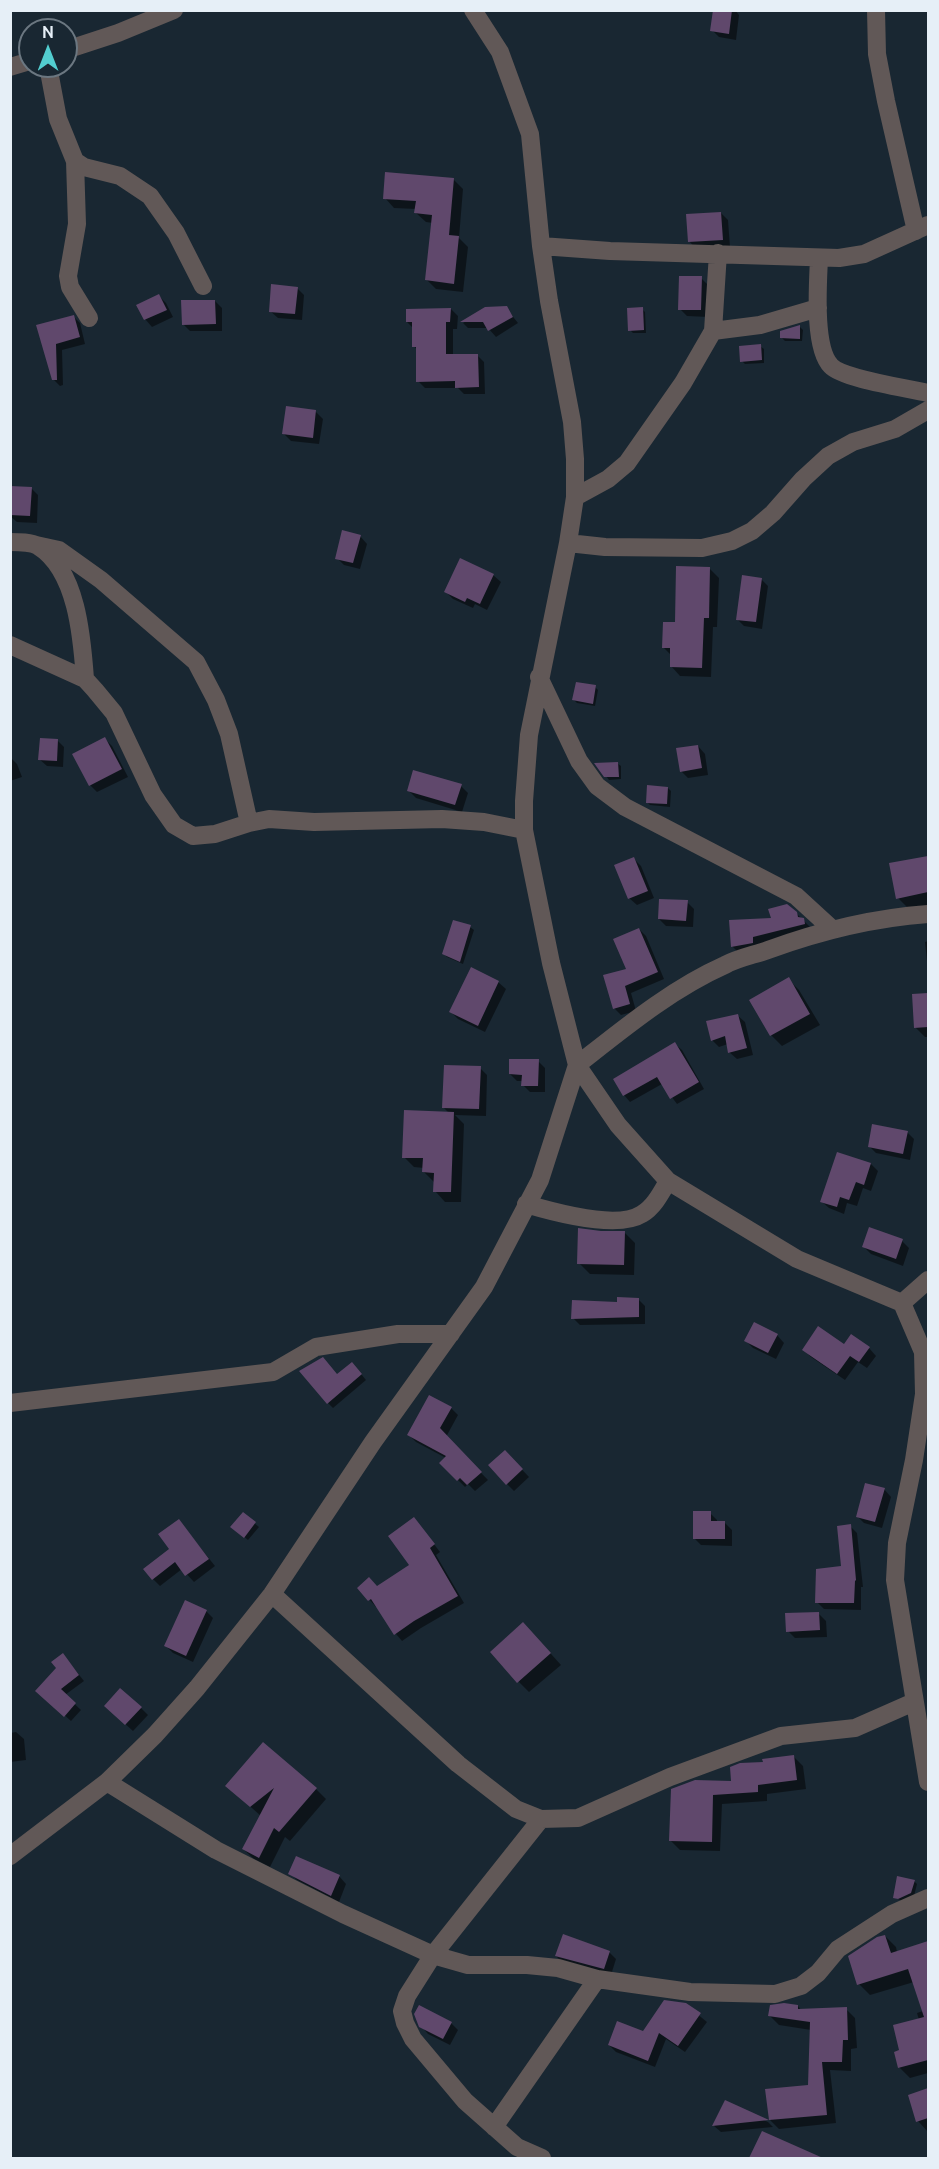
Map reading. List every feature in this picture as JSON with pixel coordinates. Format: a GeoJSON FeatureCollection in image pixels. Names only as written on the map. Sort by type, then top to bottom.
{"type":"FeatureCollection","features":[{"type":"Feature","properties":{"kind":"street"},"geometry":{"type":"LineString","coordinates":[[78,46],[174,10]]}},
{"type":"Feature","properties":{"kind":"street"},"geometry":{"type":"LineString","coordinates":[[473,10],[500,52],[530,134],[541,246],[572,422],[576,459],[568,543],[529,735],[524,790],[524,831],[551,963],[577,1065],[618,1125],[668,1181],[797,1259],[902,1303],[923,1352],[924,1394],[914,1460],[897,1543],[895,1580],[928,1782]]}},
{"type":"Feature","properties":{"kind":"street"},"geometry":{"type":"LineString","coordinates":[[541,246],[610,251],[839,258],[864,254],[922,228],[886,101],[877,54],[876,10]]}},
{"type":"Feature","properties":{"kind":"street"},"geometry":{"type":"LineString","coordinates":[[50,78],[58,119],[75,161],[77,224],[68,276],[70,287],[89,318]]}},
{"type":"Feature","properties":{"kind":"street"},"geometry":{"type":"LineString","coordinates":[[75,161],[84,167],[120,176],[150,196],[176,233],[203,286]]}},
{"type":"Feature","properties":{"kind":"street"},"geometry":{"type":"LineString","coordinates":[[574,497],[608,479],[627,463],[683,383],[713,331],[718,253]]}},
{"type":"Feature","properties":{"kind":"street"},"geometry":{"type":"LineString","coordinates":[[819,258],[820,336],[825,358],[832,368],[845,375],[928,393]]}},
{"type":"Feature","properties":{"kind":"street"},"geometry":{"type":"LineString","coordinates":[[713,331],[760,325],[818,308]]}},
{"type":"Feature","properties":{"kind":"street"},"geometry":{"type":"LineString","coordinates":[[568,543],[605,547],[702,548],[732,542],[752,531],[773,513],[803,479],[828,456],[853,442],[895,429],[928,410]]}},
{"type":"Feature","properties":{"kind":"street"},"geometry":{"type":"LineString","coordinates":[[10,542],[59,550],[101,580],[196,662],[216,700],[229,734],[249,823]]}},
{"type":"Feature","properties":{"kind":"street"},"geometry":{"type":"LineString","coordinates":[[36,545],[56,561],[72,594],[83,645],[85,679]]}},
{"type":"Feature","properties":{"kind":"street"},"geometry":{"type":"LineString","coordinates":[[10,645],[85,679],[114,713],[153,795],[174,825],[193,836],[214,834],[269,819],[314,822],[442,819],[484,822],[524,831]]}},
{"type":"Feature","properties":{"kind":"street"},"geometry":{"type":"LineString","coordinates":[[539,677],[579,761],[597,786],[625,807],[653,823],[796,896],[832,928]]}},
{"type":"Feature","properties":{"kind":"street"},"geometry":{"type":"LineString","coordinates":[[10,1856],[107,1782],[155,1735],[197,1688],[272,1594],[373,1442],[452,1334],[483,1287],[540,1180],[577,1065],[659,1004],[725,965],[832,928],[907,915],[928,914]]}},
{"type":"Feature","properties":{"kind":"street"},"geometry":{"type":"LineString","coordinates":[[526,1204],[569,1215],[618,1221],[640,1216],[653,1205],[668,1181]]}},
{"type":"Feature","properties":{"kind":"street"},"geometry":{"type":"LineString","coordinates":[[902,1303],[928,1280]]}},
{"type":"Feature","properties":{"kind":"street"},"geometry":{"type":"LineString","coordinates":[[10,1403],[273,1372],[316,1347],[398,1334],[428,1332],[452,1334]]}},
{"type":"Feature","properties":{"kind":"street"},"geometry":{"type":"LineString","coordinates":[[272,1594],[458,1764],[516,1809],[541,1819],[578,1818],[670,1777],[781,1736],[855,1728],[914,1702]]}},
{"type":"Feature","properties":{"kind":"street"},"geometry":{"type":"LineString","coordinates":[[107,1782],[216,1850],[343,1914],[433,1955],[468,1965],[527,1965],[558,1968],[597,1979],[690,1992],[775,1994],[801,1986],[818,1973],[838,1949],[892,1914],[928,1898]]}},
{"type":"Feature","properties":{"kind":"street"},"geometry":{"type":"LineString","coordinates":[[541,1819],[433,1955],[407,1996],[402,2011],[413,2039],[465,2101],[517,2147],[542,2158]]}},
{"type":"Feature","properties":{"kind":"street"},"geometry":{"type":"LineString","coordinates":[[494,2127],[597,1979]]}},
{"type":"Feature","properties":{"kind":"building"},"geometry":{"type":"Polygon","coordinates":[[[713,10],[732,10],[729,34],[710,31],[713,10]]]}},
{"type":"Feature","properties":{"kind":"building"},"geometry":{"type":"Polygon","coordinates":[[[385,172],[454,178],[449,235],[459,236],[454,284],[425,280],[432,215],[414,213],[416,201],[383,199],[385,172]]]}},
{"type":"Feature","properties":{"kind":"building"},"geometry":{"type":"Polygon","coordinates":[[[721,212],[723,240],[688,242],[686,214],[721,212]]]}},
{"type":"Feature","properties":{"kind":"building"},"geometry":{"type":"Polygon","coordinates":[[[679,276],[702,276],[701,310],[678,310],[679,276]]]}},
{"type":"Feature","properties":{"kind":"building"},"geometry":{"type":"Polygon","coordinates":[[[271,284],[298,287],[295,314],[269,312],[271,284]]]}},
{"type":"Feature","properties":{"kind":"building"},"geometry":{"type":"Polygon","coordinates":[[[159,294],[167,310],[144,320],[136,305],[159,294]]]}},
{"type":"Feature","properties":{"kind":"building"},"geometry":{"type":"Polygon","coordinates":[[[181,300],[215,300],[216,324],[182,325],[181,300]]]}},
{"type":"Feature","properties":{"kind":"building"},"geometry":{"type":"Polygon","coordinates":[[[507,306],[513,317],[488,331],[483,322],[460,322],[485,307],[507,306]]]}},
{"type":"Feature","properties":{"kind":"building"},"geometry":{"type":"Polygon","coordinates":[[[643,307],[644,330],[628,331],[627,308],[643,307]]]}},
{"type":"Feature","properties":{"kind":"building"},"geometry":{"type":"Polygon","coordinates":[[[451,308],[450,322],[446,322],[446,354],[478,354],[479,387],[455,388],[455,381],[416,382],[416,347],[412,347],[412,322],[406,322],[406,309],[451,308]]]}},
{"type":"Feature","properties":{"kind":"building"},"geometry":{"type":"Polygon","coordinates":[[[74,315],[80,337],[56,344],[57,380],[52,380],[36,325],[74,315]]]}},
{"type":"Feature","properties":{"kind":"building"},"geometry":{"type":"Polygon","coordinates":[[[800,325],[800,339],[780,338],[780,331],[800,325]]]}},
{"type":"Feature","properties":{"kind":"building"},"geometry":{"type":"Polygon","coordinates":[[[761,344],[762,360],[740,362],[739,346],[761,344]]]}},
{"type":"Feature","properties":{"kind":"building"},"geometry":{"type":"Polygon","coordinates":[[[286,406],[316,410],[313,438],[282,434],[286,406]]]}},
{"type":"Feature","properties":{"kind":"building"},"geometry":{"type":"Polygon","coordinates":[[[10,486],[32,487],[30,516],[10,515],[10,486]]]}},
{"type":"Feature","properties":{"kind":"building"},"geometry":{"type":"Polygon","coordinates":[[[342,530],[361,535],[353,563],[335,559],[342,530]]]}},
{"type":"Feature","properties":{"kind":"building"},"geometry":{"type":"Polygon","coordinates":[[[460,558],[494,574],[480,604],[467,598],[465,602],[444,592],[460,558]]]}},
{"type":"Feature","properties":{"kind":"building"},"geometry":{"type":"Polygon","coordinates":[[[676,566],[710,567],[709,618],[704,618],[702,668],[670,667],[670,648],[662,648],[663,622],[675,622],[676,566]]]}},
{"type":"Feature","properties":{"kind":"building"},"geometry":{"type":"Polygon","coordinates":[[[742,575],[762,578],[756,622],[736,620],[742,575]]]}},
{"type":"Feature","properties":{"kind":"building"},"geometry":{"type":"Polygon","coordinates":[[[576,682],[596,685],[593,704],[572,700],[576,682]]]}},
{"type":"Feature","properties":{"kind":"building"},"geometry":{"type":"Polygon","coordinates":[[[105,737],[122,769],[89,786],[72,754],[105,737]]]}},
{"type":"Feature","properties":{"kind":"building"},"geometry":{"type":"Polygon","coordinates":[[[40,738],[58,739],[57,761],[38,760],[40,738]]]}},
{"type":"Feature","properties":{"kind":"building"},"geometry":{"type":"Polygon","coordinates":[[[698,745],[702,768],[680,772],[676,748],[698,745]]]}},
{"type":"Feature","properties":{"kind":"building"},"geometry":{"type":"Polygon","coordinates":[[[618,762],[619,777],[604,777],[594,763],[618,762]]]}},
{"type":"Feature","properties":{"kind":"building"},"geometry":{"type":"Polygon","coordinates":[[[413,770],[462,784],[455,805],[407,791],[413,770]]]}},
{"type":"Feature","properties":{"kind":"building"},"geometry":{"type":"Polygon","coordinates":[[[647,785],[668,787],[667,804],[646,803],[647,785]]]}},
{"type":"Feature","properties":{"kind":"building"},"geometry":{"type":"Polygon","coordinates":[[[928,856],[928,892],[896,899],[889,863],[928,856]]]}},
{"type":"Feature","properties":{"kind":"building"},"geometry":{"type":"Polygon","coordinates":[[[634,857],[648,891],[628,899],[614,865],[634,857]]]}},
{"type":"Feature","properties":{"kind":"building"},"geometry":{"type":"Polygon","coordinates":[[[659,899],[688,900],[686,921],[658,919],[659,899]]]}},
{"type":"Feature","properties":{"kind":"building"},"geometry":{"type":"Polygon","coordinates":[[[787,904],[797,912],[798,917],[804,918],[805,924],[753,937],[753,943],[731,947],[729,920],[771,918],[768,909],[787,904]]]}},
{"type":"Feature","properties":{"kind":"building"},"geometry":{"type":"Polygon","coordinates":[[[453,920],[471,925],[460,962],[442,954],[453,920]]]}},
{"type":"Feature","properties":{"kind":"building"},"geometry":{"type":"Polygon","coordinates":[[[639,928],[658,972],[625,986],[630,1004],[613,1009],[603,975],[626,969],[613,939],[639,928]]]}},
{"type":"Feature","properties":{"kind":"building"},"geometry":{"type":"Polygon","coordinates":[[[471,967],[499,981],[478,1026],[449,1012],[471,967]]]}},
{"type":"Feature","properties":{"kind":"building"},"geometry":{"type":"Polygon","coordinates":[[[789,977],[810,1014],[770,1036],[749,1000],[789,977]]]}},
{"type":"Feature","properties":{"kind":"building"},"geometry":{"type":"Polygon","coordinates":[[[928,993],[928,1027],[914,1028],[912,994],[928,993]]]}},
{"type":"Feature","properties":{"kind":"building"},"geometry":{"type":"Polygon","coordinates":[[[738,1014],[747,1048],[728,1053],[725,1036],[711,1041],[706,1021],[738,1014]]]}},
{"type":"Feature","properties":{"kind":"building"},"geometry":{"type":"Polygon","coordinates":[[[675,1042],[699,1082],[670,1099],[657,1077],[623,1096],[613,1079],[675,1042]]]}},
{"type":"Feature","properties":{"kind":"building"},"geometry":{"type":"Polygon","coordinates":[[[509,1059],[539,1059],[538,1086],[521,1086],[522,1075],[509,1074],[509,1059]]]}},
{"type":"Feature","properties":{"kind":"building"},"geometry":{"type":"Polygon","coordinates":[[[444,1065],[481,1066],[479,1109],[442,1108],[444,1065]]]}},
{"type":"Feature","properties":{"kind":"building"},"geometry":{"type":"Polygon","coordinates":[[[404,1110],[454,1112],[451,1192],[433,1192],[434,1173],[422,1172],[423,1158],[402,1158],[404,1110]]]}},
{"type":"Feature","properties":{"kind":"building"},"geometry":{"type":"Polygon","coordinates":[[[872,1124],[908,1131],[903,1154],[868,1147],[872,1124]]]}},
{"type":"Feature","properties":{"kind":"building"},"geometry":{"type":"Polygon","coordinates":[[[837,1152],[871,1163],[864,1185],[856,1182],[849,1200],[840,1197],[837,1207],[820,1202],[837,1152]]]}},
{"type":"Feature","properties":{"kind":"building"},"geometry":{"type":"Polygon","coordinates":[[[869,1227],[903,1239],[896,1259],[862,1247],[869,1227]]]}},
{"type":"Feature","properties":{"kind":"building"},"geometry":{"type":"Polygon","coordinates":[[[578,1228],[625,1231],[624,1265],[577,1264],[578,1228]]]}},
{"type":"Feature","properties":{"kind":"building"},"geometry":{"type":"Polygon","coordinates":[[[617,1297],[639,1298],[639,1317],[571,1319],[572,1300],[617,1302],[617,1297]]]}},
{"type":"Feature","properties":{"kind":"building"},"geometry":{"type":"Polygon","coordinates":[[[754,1322],[778,1334],[768,1353],[744,1341],[754,1322]]]}},
{"type":"Feature","properties":{"kind":"building"},"geometry":{"type":"Polygon","coordinates":[[[818,1326],[844,1344],[851,1334],[870,1347],[859,1362],[850,1356],[837,1374],[802,1350],[818,1326]]]}},
{"type":"Feature","properties":{"kind":"building"},"geometry":{"type":"Polygon","coordinates":[[[323,1357],[337,1374],[352,1362],[362,1374],[327,1404],[299,1371],[323,1357]]]}},
{"type":"Feature","properties":{"kind":"building"},"geometry":{"type":"Polygon","coordinates":[[[429,1395],[452,1407],[440,1428],[482,1472],[467,1485],[460,1478],[457,1481],[439,1463],[446,1456],[407,1435],[429,1395]]]}},
{"type":"Feature","properties":{"kind":"building"},"geometry":{"type":"Polygon","coordinates":[[[505,1450],[523,1469],[506,1485],[488,1465],[505,1450]]]}},
{"type":"Feature","properties":{"kind":"building"},"geometry":{"type":"Polygon","coordinates":[[[865,1483],[885,1488],[875,1522],[856,1517],[865,1483]]]}},
{"type":"Feature","properties":{"kind":"building"},"geometry":{"type":"Polygon","coordinates":[[[693,1511],[711,1511],[711,1521],[725,1521],[725,1539],[693,1539],[693,1511]]]}},
{"type":"Feature","properties":{"kind":"building"},"geometry":{"type":"Polygon","coordinates":[[[243,1512],[256,1522],[244,1538],[230,1527],[243,1512]]]}},
{"type":"Feature","properties":{"kind":"building"},"geometry":{"type":"Polygon","coordinates":[[[414,1517],[435,1544],[430,1548],[458,1596],[394,1635],[371,1599],[368,1601],[357,1588],[369,1577],[377,1586],[409,1565],[388,1536],[414,1517]]]}},
{"type":"Feature","properties":{"kind":"building"},"geometry":{"type":"Polygon","coordinates":[[[179,1519],[209,1559],[185,1576],[175,1562],[152,1580],[143,1569],[169,1549],[158,1534],[179,1519]]]}},
{"type":"Feature","properties":{"kind":"building"},"geometry":{"type":"Polygon","coordinates":[[[851,1524],[856,1580],[854,1603],[815,1603],[816,1569],[841,1566],[837,1526],[851,1524]]]}},
{"type":"Feature","properties":{"kind":"building"},"geometry":{"type":"Polygon","coordinates":[[[185,1600],[207,1610],[186,1656],[164,1646],[185,1600]]]}},
{"type":"Feature","properties":{"kind":"building"},"geometry":{"type":"Polygon","coordinates":[[[819,1612],[820,1630],[786,1632],[785,1613],[819,1612]]]}},
{"type":"Feature","properties":{"kind":"building"},"geometry":{"type":"Polygon","coordinates":[[[523,1622],[551,1653],[517,1683],[490,1652],[523,1622]]]}},
{"type":"Feature","properties":{"kind":"building"},"geometry":{"type":"Polygon","coordinates":[[[63,1653],[79,1675],[61,1689],[76,1703],[64,1717],[35,1691],[56,1668],[51,1662],[63,1653]]]}},
{"type":"Feature","properties":{"kind":"building"},"geometry":{"type":"Polygon","coordinates":[[[120,1688],[142,1707],[125,1725],[104,1706],[120,1688]]]}},
{"type":"Feature","properties":{"kind":"building"},"geometry":{"type":"Polygon","coordinates":[[[263,1742],[317,1788],[279,1832],[274,1828],[259,1858],[242,1849],[274,1788],[250,1807],[225,1786],[263,1742]]]}},
{"type":"Feature","properties":{"kind":"building"},"geometry":{"type":"Polygon","coordinates":[[[794,1755],[797,1780],[758,1785],[758,1792],[713,1795],[712,1842],[669,1841],[671,1789],[695,1780],[731,1781],[730,1767],[740,1763],[763,1762],[762,1759],[794,1755]]]}},
{"type":"Feature","properties":{"kind":"building"},"geometry":{"type":"Polygon","coordinates":[[[296,1856],[340,1875],[331,1896],[288,1874],[296,1856]]]}},
{"type":"Feature","properties":{"kind":"building"},"geometry":{"type":"Polygon","coordinates":[[[897,1876],[915,1880],[911,1893],[898,1899],[893,1898],[897,1876]]]}},
{"type":"Feature","properties":{"kind":"building"},"geometry":{"type":"Polygon","coordinates":[[[563,1934],[610,1951],[604,1969],[555,1956],[563,1934]]]}},
{"type":"Feature","properties":{"kind":"building"},"geometry":{"type":"Polygon","coordinates":[[[885,1935],[891,1953],[928,1941],[928,2060],[898,2068],[894,2052],[899,2050],[893,2025],[924,2017],[908,1969],[857,1985],[848,1956],[877,1937],[885,1935]]]}},
{"type":"Feature","properties":{"kind":"building"},"geometry":{"type":"Polygon","coordinates":[[[664,2000],[686,2003],[701,2013],[678,2046],[659,2033],[648,2061],[608,2045],[617,2021],[643,2031],[664,2000]]]}},
{"type":"Feature","properties":{"kind":"building"},"geometry":{"type":"Polygon","coordinates":[[[784,2003],[798,2005],[798,2009],[847,2007],[848,2040],[843,2040],[842,2062],[822,2062],[827,2115],[769,2120],[765,2089],[808,2085],[810,2022],[768,2016],[770,2005],[784,2003]]]}},
{"type":"Feature","properties":{"kind":"building"},"geometry":{"type":"Polygon","coordinates":[[[419,2005],[452,2022],[443,2039],[419,2027],[414,2014],[419,2005]]]}},
{"type":"Feature","properties":{"kind":"building"},"geometry":{"type":"Polygon","coordinates":[[[928,2088],[928,2118],[916,2122],[908,2095],[928,2088]]]}},
{"type":"Feature","properties":{"kind":"building"},"geometry":{"type":"Polygon","coordinates":[[[725,2100],[769,2120],[712,2126],[725,2100]]]}},
{"type":"Feature","properties":{"kind":"building"},"geometry":{"type":"Polygon","coordinates":[[[762,2131],[823,2158],[749,2158],[762,2131]]]}}]}
